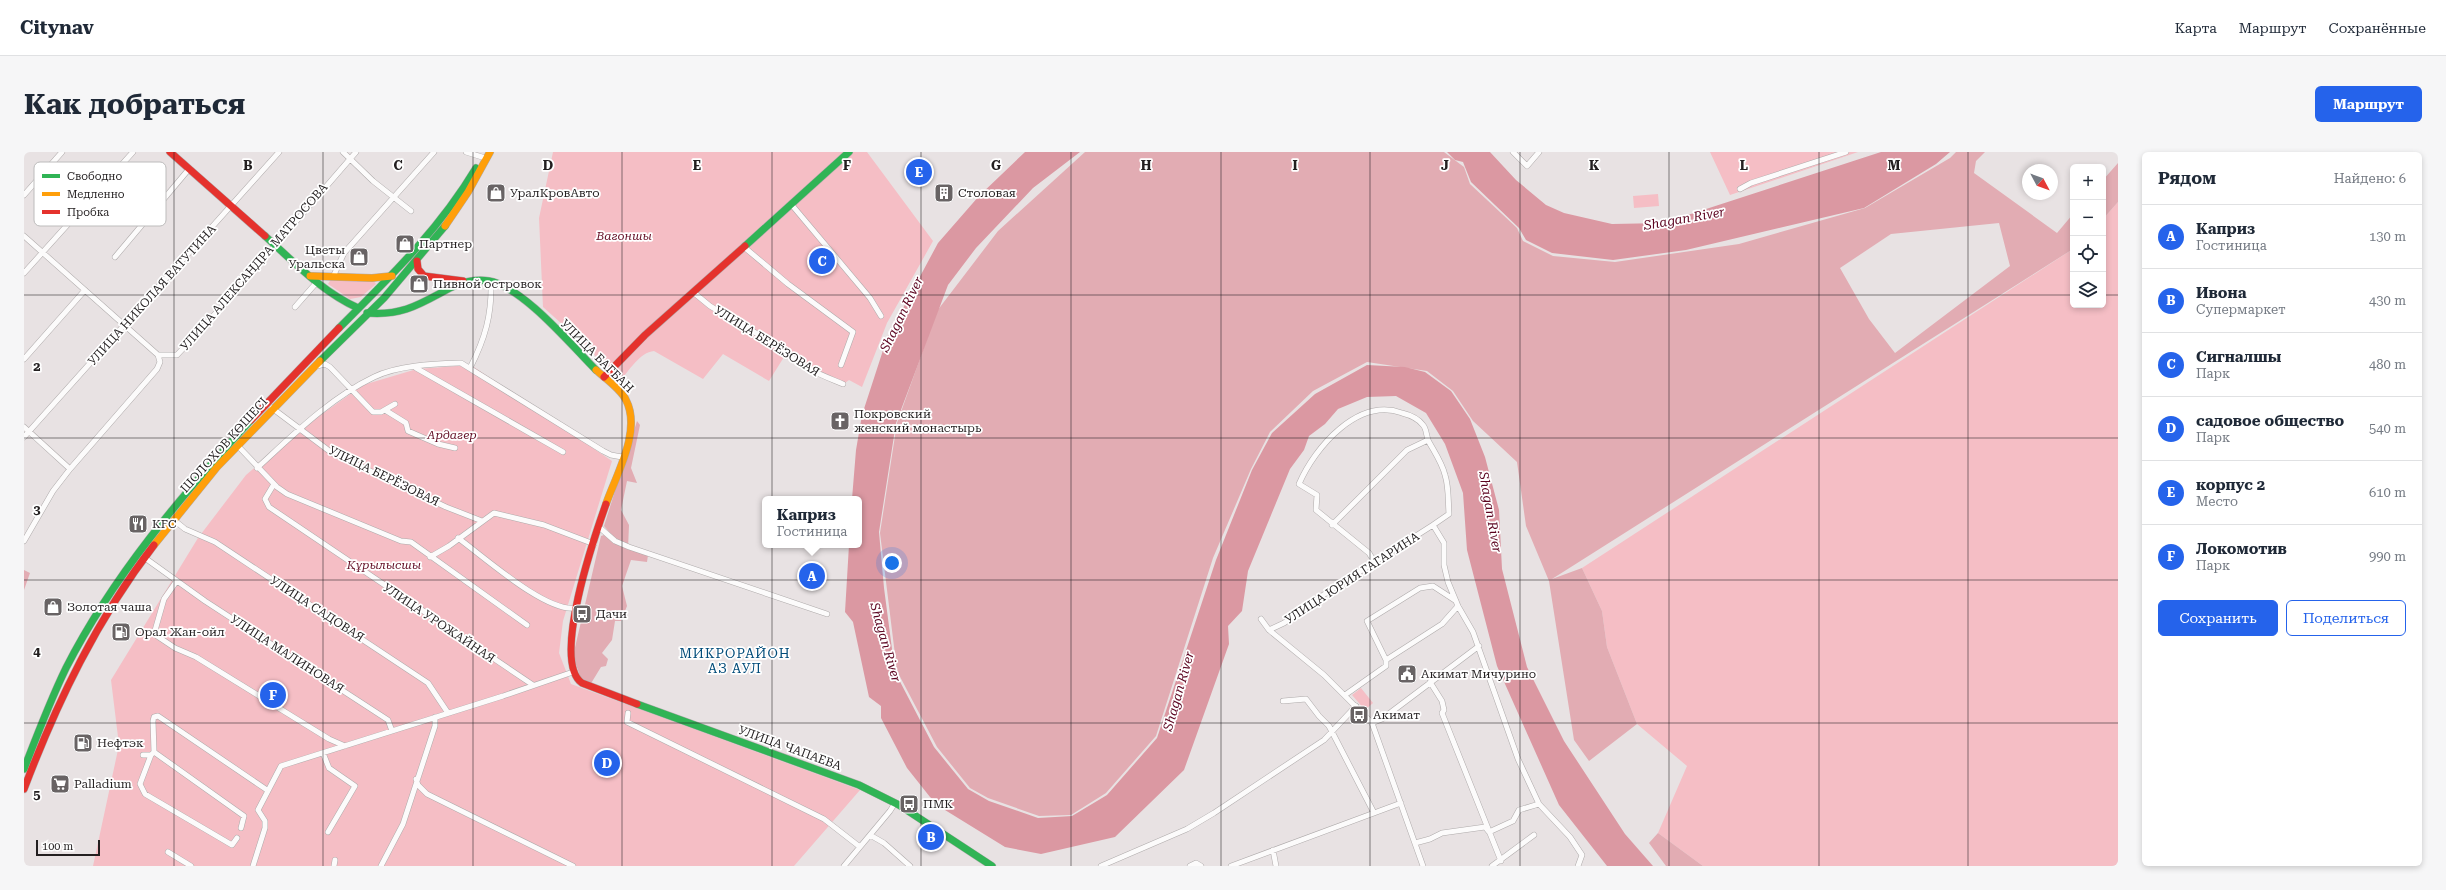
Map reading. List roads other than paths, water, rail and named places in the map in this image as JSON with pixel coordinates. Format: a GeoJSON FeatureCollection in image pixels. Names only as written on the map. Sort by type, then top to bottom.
{"type":"FeatureCollection","features":[{"type":"Feature","properties":{"kind":"main road"},"geometry":{"type":"LineString","coordinates":[[170,152],[317,282],[342,301],[367,313]]}},
{"type":"Feature","properties":{"kind":"main road","name":"ШОЛОХОВ КӨШЕСІ"},"geometry":{"type":"LineString","coordinates":[[24,789],[82,654],[107,612],[144,558],[237,445],[418,261],[456,214],[490,152]]}},
{"type":"Feature","properties":{"kind":"main road"},"geometry":{"type":"LineString","coordinates":[[604,376],[645,335],[848,152]]}},
{"type":"Feature","properties":{"kind":"main road"},"geometry":{"type":"LineString","coordinates":[[310,276],[372,278],[393,275],[423,244],[460,196],[483,155]]}},
{"type":"Feature","properties":{"kind":"main road"},"geometry":{"type":"LineString","coordinates":[[418,261],[418,269],[424,276],[464,282]]}},
{"type":"Feature","properties":{"kind":"main road","name":"ШОЛОХОВ КӨШЕСІ"},"geometry":{"type":"LineString","coordinates":[[24,769],[71,659],[104,604],[128,570],[217,455],[358,308],[393,275]]}},
{"type":"Feature","properties":{"kind":"main road","name":"УЛИЦА БАГБАН"},"geometry":{"type":"LineString","coordinates":[[367,313],[404,311],[464,282],[480,280],[499,283],[516,293],[604,376],[626,399],[630,408],[631,426],[599,527],[576,608],[569,644],[569,659],[572,672]]}},
{"type":"Feature","properties":{"kind":"main road","name":"УЛИЦА ЧАПАЕВА"},"geometry":{"type":"LineString","coordinates":[[572,672],[575,677],[586,686],[859,785],[894,803],[992,866]]}},
{"type":"Feature","properties":{"kind":"street"},"geometry":{"type":"LineString","coordinates":[[53,162],[62,152]]}},
{"type":"Feature","properties":{"kind":"street"},"geometry":{"type":"LineString","coordinates":[[124,162],[133,152]]}},
{"type":"Feature","properties":{"kind":"street","name":"УЛИЦА НИКОЛАЯ ВАТУТИНА"},"geometry":{"type":"LineString","coordinates":[[24,437],[279,152]]}},
{"type":"Feature","properties":{"kind":"street"},"geometry":{"type":"LineString","coordinates":[[343,152],[394,199],[411,211]]}},
{"type":"Feature","properties":{"kind":"street","name":"УЛИЦА АЛЕКСАНДРА МАТРОСОВА"},"geometry":{"type":"LineString","coordinates":[[158,354],[177,355],[228,300],[356,152]]}},
{"type":"Feature","properties":{"kind":"street"},"geometry":{"type":"LineString","coordinates":[[333,277],[344,253],[394,199],[434,152]]}},
{"type":"Feature","properties":{"kind":"street"},"geometry":{"type":"LineString","coordinates":[[466,152],[483,155]]}},
{"type":"Feature","properties":{"kind":"street"},"geometry":{"type":"LineString","coordinates":[[1513,152],[1527,166],[1539,152]]}},
{"type":"Feature","properties":{"kind":"street"},"geometry":{"type":"LineString","coordinates":[[1740,189],[1751,183],[1846,152]]}},
{"type":"Feature","properties":{"kind":"street"},"geometry":{"type":"LineString","coordinates":[[166,196],[189,169]]}},
{"type":"Feature","properties":{"kind":"street"},"geometry":{"type":"LineString","coordinates":[[24,195],[34,184]]}},
{"type":"Feature","properties":{"kind":"street"},"geometry":{"type":"LineString","coordinates":[[791,204],[870,298],[881,316]]}},
{"type":"Feature","properties":{"kind":"street"},"geometry":{"type":"LineString","coordinates":[[24,273],[66,226]]}},
{"type":"Feature","properties":{"kind":"street"},"geometry":{"type":"LineString","coordinates":[[115,257],[141,226]]}},
{"type":"Feature","properties":{"kind":"street"},"geometry":{"type":"LineString","coordinates":[[24,236],[158,354],[160,362],[157,369],[70,469],[54,491],[24,542]]}},
{"type":"Feature","properties":{"kind":"street"},"geometry":{"type":"LineString","coordinates":[[744,247],[788,284],[853,332],[841,365]]}},
{"type":"Feature","properties":{"kind":"street"},"geometry":{"type":"LineString","coordinates":[[470,368],[486,335],[492,299],[491,281]]}},
{"type":"Feature","properties":{"kind":"street"},"geometry":{"type":"LineString","coordinates":[[295,307],[317,282]]}},
{"type":"Feature","properties":{"kind":"street"},"geometry":{"type":"LineString","coordinates":[[24,359],[85,290]]}},
{"type":"Feature","properties":{"kind":"street","name":"УЛИЦА БЕРЁЗОВАЯ"},"geometry":{"type":"LineString","coordinates":[[694,292],[710,306],[783,349],[789,358],[811,371],[843,384]]}},
{"type":"Feature","properties":{"kind":"street"},"geometry":{"type":"LineString","coordinates":[[257,468],[300,428],[352,390],[375,376],[395,370],[461,363],[611,456],[622,457]]}},
{"type":"Feature","properties":{"kind":"street"},"geometry":{"type":"LineString","coordinates":[[315,366],[325,364],[330,367],[374,412],[382,412],[395,404]]}},
{"type":"Feature","properties":{"kind":"street"},"geometry":{"type":"LineString","coordinates":[[416,367],[563,452]]}},
{"type":"Feature","properties":{"kind":"street","name":"УЛИЦА БЕРЁЗОВАЯ"},"geometry":{"type":"LineString","coordinates":[[272,408],[332,453],[446,507],[482,522]]}},
{"type":"Feature","properties":{"kind":"street"},"geometry":{"type":"LineString","coordinates":[[1332,525],[1407,450],[1428,440],[1423,425],[1411,415],[1383,409],[1359,416],[1338,431],[1315,455],[1299,484],[1317,495],[1316,510],[1332,525],[1369,553],[1375,563]]}},
{"type":"Feature","properties":{"kind":"street"},"geometry":{"type":"LineString","coordinates":[[385,410],[406,423],[408,431],[438,444],[455,448]]}},
{"type":"Feature","properties":{"kind":"street"},"geometry":{"type":"LineString","coordinates":[[24,427],[70,469]]}},
{"type":"Feature","properties":{"kind":"street","name":"УЛИЦА ЮРИЯ ГАГАРИНА"},"geometry":{"type":"LineString","coordinates":[[1269,630],[1284,623],[1449,514],[1445,476],[1428,440]]}},
{"type":"Feature","properties":{"kind":"street"},"geometry":{"type":"LineString","coordinates":[[237,445],[257,468],[287,494],[401,541],[411,542],[527,625]]}},
{"type":"Feature","properties":{"kind":"street","name":"УЛИЦА УРОЖАЙНАЯ"},"geometry":{"type":"LineString","coordinates":[[274,484],[265,499],[269,507],[533,685]]}},
{"type":"Feature","properties":{"kind":"street"},"geometry":{"type":"LineString","coordinates":[[430,557],[450,546],[458,538],[494,514],[501,514],[544,525],[594,544]]}},
{"type":"Feature","properties":{"kind":"street","name":"УЛИЦА САДОВАЯ"},"geometry":{"type":"LineString","coordinates":[[174,520],[185,529],[215,542],[428,683],[448,713]]}},
{"type":"Feature","properties":{"kind":"street"},"geometry":{"type":"LineString","coordinates":[[1433,525],[1444,543],[1444,565],[1457,604],[1479,646],[1518,760],[1539,804],[1570,837],[1582,855],[1578,866]]}},
{"type":"Feature","properties":{"kind":"street"},"geometry":{"type":"LineString","coordinates":[[599,527],[616,541],[628,547],[827,614]]}},
{"type":"Feature","properties":{"kind":"street"},"geometry":{"type":"LineString","coordinates":[[458,538],[535,595],[553,606],[576,608]]}},
{"type":"Feature","properties":{"kind":"street","name":"УЛИЦА МАЛИНОВАЯ"},"geometry":{"type":"LineString","coordinates":[[144,558],[176,582],[388,720],[392,731]]}},
{"type":"Feature","properties":{"kind":"street"},"geometry":{"type":"LineString","coordinates":[[176,582],[164,599],[154,634],[175,648],[196,657],[329,739],[345,746]]}},
{"type":"Feature","properties":{"kind":"street"},"geometry":{"type":"LineString","coordinates":[[1345,695],[1386,666],[1386,660],[1366,621],[1420,588],[1433,586],[1457,604]]}},
{"type":"Feature","properties":{"kind":"street"},"geometry":{"type":"LineString","coordinates":[[1386,660],[1442,624],[1457,604]]}},
{"type":"Feature","properties":{"kind":"street"},"geometry":{"type":"LineString","coordinates":[[1261,619],[1269,630],[1345,695],[1372,723],[1423,866]]}},
{"type":"Feature","properties":{"kind":"street"},"geometry":{"type":"LineString","coordinates":[[1372,723],[1382,719],[1479,646]]}},
{"type":"Feature","properties":{"kind":"street"},"geometry":{"type":"LineString","coordinates":[[253,866],[265,828],[265,821],[258,810],[267,790],[281,766],[572,672]]}},
{"type":"Feature","properties":{"kind":"street"},"geometry":{"type":"LineString","coordinates":[[1430,682],[1442,701],[1444,710],[1442,713],[1501,861]]}},
{"type":"Feature","properties":{"kind":"street"},"geometry":{"type":"LineString","coordinates":[[1283,700],[1306,698],[1329,726],[1374,813]]}},
{"type":"Feature","properties":{"kind":"street"},"geometry":{"type":"LineString","coordinates":[[1101,866],[1187,829],[1253,789],[1324,740],[1356,706]]}},
{"type":"Feature","properties":{"kind":"street"},"geometry":{"type":"LineString","coordinates":[[628,713],[627,722],[824,819],[860,847]]}},
{"type":"Feature","properties":{"kind":"street"},"geometry":{"type":"LineString","coordinates":[[237,838],[235,842],[230,844],[145,794],[140,784],[152,754],[154,717],[158,716],[267,790]]}},
{"type":"Feature","properties":{"kind":"street"},"geometry":{"type":"LineString","coordinates":[[381,866],[403,824],[416,779],[435,726],[435,717]]}},
{"type":"Feature","properties":{"kind":"street"},"geometry":{"type":"LineString","coordinates":[[323,753],[329,768],[355,786],[328,832]]}},
{"type":"Feature","properties":{"kind":"street"},"geometry":{"type":"LineString","coordinates":[[143,755],[152,754],[244,816],[240,828]]}},
{"type":"Feature","properties":{"kind":"street"},"geometry":{"type":"LineString","coordinates":[[416,779],[418,785],[427,794],[573,866]]}},
{"type":"Feature","properties":{"kind":"street"},"geometry":{"type":"LineString","coordinates":[[844,866],[894,803]]}},
{"type":"Feature","properties":{"kind":"street"},"geometry":{"type":"LineString","coordinates":[[1231,866],[1401,803]]}},
{"type":"Feature","properties":{"kind":"street"},"geometry":{"type":"LineString","coordinates":[[1490,832],[1513,821],[1519,810],[1539,804]]}},
{"type":"Feature","properties":{"kind":"street"},"geometry":{"type":"LineString","coordinates":[[1415,843],[1456,830],[1485,827],[1490,832]]}},
{"type":"Feature","properties":{"kind":"street"},"geometry":{"type":"LineString","coordinates":[[870,835],[884,843],[910,866]]}},
{"type":"Feature","properties":{"kind":"street"},"geometry":{"type":"LineString","coordinates":[[1492,866],[1501,861],[1534,835]]}},
{"type":"Feature","properties":{"kind":"street"},"geometry":{"type":"LineString","coordinates":[[1273,850],[1276,866]]}},
{"type":"Feature","properties":{"kind":"street"},"geometry":{"type":"LineString","coordinates":[[168,852],[192,866]]}},
{"type":"Feature","properties":{"kind":"street"},"geometry":{"type":"LineString","coordinates":[[334,866],[335,860]]}},
{"type":"Feature","properties":{"kind":"street"},"geometry":{"type":"LineString","coordinates":[[1190,866],[1196,863],[1201,866]]}},
{"type":"Feature","properties":{"kind":"water","name":"Shagan River"},"geometry":{"type":"Polygon","coordinates":[[[1025,152],[1080,152],[1033,188],[976,248],[948,285],[896,423],[879,532],[884,588],[895,672],[934,747],[968,789],[989,801],[1038,818],[1072,816],[1107,795],[1157,738],[1216,560],[1252,470],[1272,433],[1315,394],[1367,365],[1405,367],[1425,372],[1451,391],[1470,419],[1485,457],[1499,510],[1502,569],[1527,667],[1564,741],[1625,834],[1653,866],[1607,866],[1559,805],[1497,666],[1467,550],[1463,493],[1445,444],[1426,413],[1396,396],[1367,397],[1338,409],[1325,424],[1309,436],[1304,450],[1290,469],[1248,571],[1242,611],[1228,626],[1229,644],[1184,770],[1115,837],[1041,854],[1005,847],[945,810],[930,797],[907,768],[881,718],[881,706],[869,697],[853,622],[845,612],[849,548],[862,548],[862,496],[852,496],[856,450],[862,415],[887,338],[938,243],[979,196],[1025,152]]]}},
{"type":"Feature","properties":{"kind":"water","name":"Shagan River"},"geometry":{"type":"Polygon","coordinates":[[[1447,152],[1490,152],[1516,180],[1546,205],[1564,213],[1612,224],[1663,223],[1881,152],[1950,152],[1936,164],[1864,208],[1686,250],[1613,260],[1552,253],[1526,240],[1519,228],[1471,182],[1463,162],[1455,160],[1447,152]]]}},
{"type":"Feature","properties":{"kind":"place","name":"корпус 2"},"geometry":{"type":"Point","coordinates":[919,172]}},
{"type":"Feature","properties":{"kind":"place","name":"УралКровАвто"},"geometry":{"type":"Point","coordinates":[496,193]}},
{"type":"Feature","properties":{"kind":"place","name":"Столовая"},"geometry":{"type":"Point","coordinates":[944,193]}},
{"type":"Feature","properties":{"kind":"place","name":"Партнер"},"geometry":{"type":"Point","coordinates":[405,244]}},
{"type":"Feature","properties":{"kind":"place","name":"Цветы Уральска"},"geometry":{"type":"Point","coordinates":[359,257]}},
{"type":"Feature","properties":{"kind":"place","name":"Сигналшы"},"geometry":{"type":"Point","coordinates":[822,261]}},
{"type":"Feature","properties":{"kind":"place","name":"Пивной островок"},"geometry":{"type":"Point","coordinates":[419,284]}},
{"type":"Feature","properties":{"kind":"place","name":"Покровский женский монастырь"},"geometry":{"type":"Point","coordinates":[840,421]}},
{"type":"Feature","properties":{"kind":"place","name":"KFC"},"geometry":{"type":"Point","coordinates":[138,524]}},
{"type":"Feature","properties":{"kind":"place","name":"Каприз"},"geometry":{"type":"Point","coordinates":[812,576]}},
{"type":"Feature","properties":{"kind":"place","name":"Золотая чаша"},"geometry":{"type":"Point","coordinates":[53,607]}},
{"type":"Feature","properties":{"kind":"place","name":"Дачи"},"geometry":{"type":"Point","coordinates":[582,614]}},
{"type":"Feature","properties":{"kind":"place","name":"Орал Жан-ойл"},"geometry":{"type":"Point","coordinates":[121,632]}},
{"type":"Feature","properties":{"kind":"place","name":"Акимат Мичурино"},"geometry":{"type":"Point","coordinates":[1407,674]}},
{"type":"Feature","properties":{"kind":"place","name":"Локомотив"},"geometry":{"type":"Point","coordinates":[273,695]}},
{"type":"Feature","properties":{"kind":"place","name":"Акимат"},"geometry":{"type":"Point","coordinates":[1359,715]}},
{"type":"Feature","properties":{"kind":"place","name":"Нефтэк"},"geometry":{"type":"Point","coordinates":[83,743]}},
{"type":"Feature","properties":{"kind":"place","name":"садовое общество"},"geometry":{"type":"Point","coordinates":[607,763]}},
{"type":"Feature","properties":{"kind":"place","name":"Palladium"},"geometry":{"type":"Point","coordinates":[60,784]}},
{"type":"Feature","properties":{"kind":"place","name":"ПМК"},"geometry":{"type":"Point","coordinates":[909,804]}},
{"type":"Feature","properties":{"kind":"place","name":"Ивона"},"geometry":{"type":"Point","coordinates":[931,837]}},
{"type":"Feature","properties":{"kind":"district","name":"МИКРОРАЙОН АЗ АУЛ"},"geometry":{"type":"Point","coordinates":[735,660]}},
{"type":"Feature","properties":{"kind":"park label","name":"Вагоншы"},"geometry":{"type":"Point","coordinates":[624,236]}},
{"type":"Feature","properties":{"kind":"park label","name":"Ардагер"},"geometry":{"type":"Point","coordinates":[452,435]}},
{"type":"Feature","properties":{"kind":"park label","name":"Құрылысшы"},"geometry":{"type":"Point","coordinates":[384,565]}}]}
